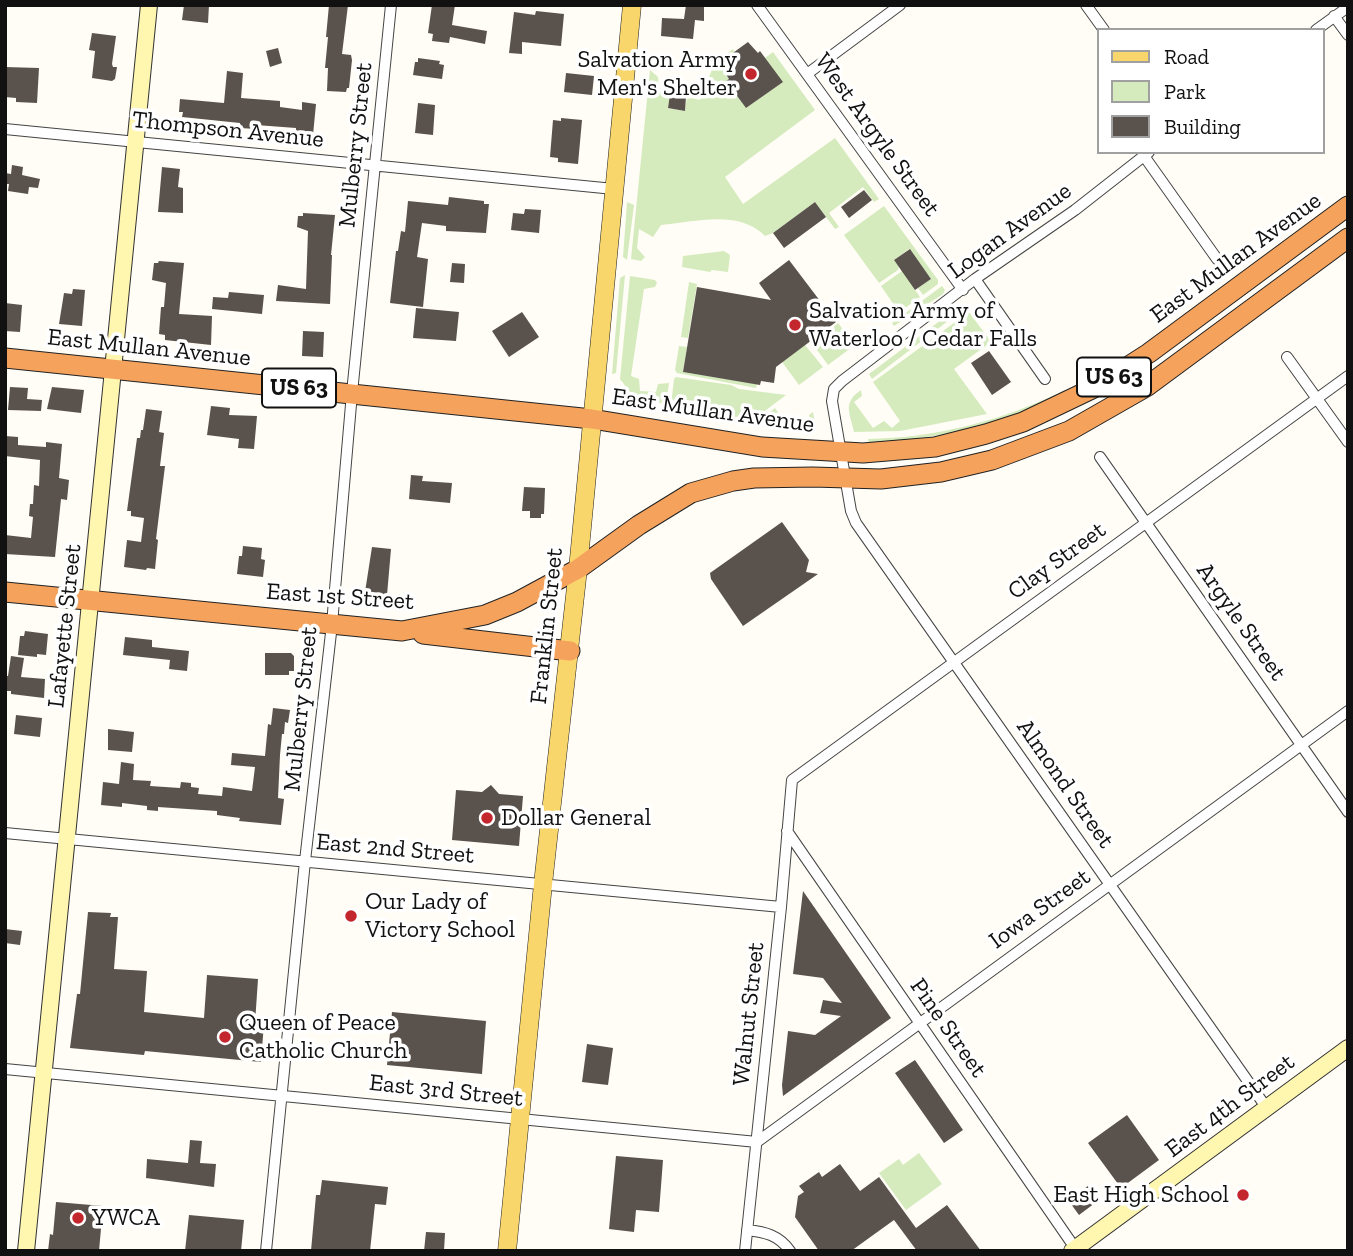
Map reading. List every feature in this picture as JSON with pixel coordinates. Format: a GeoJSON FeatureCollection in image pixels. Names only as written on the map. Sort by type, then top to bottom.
{"type":"FeatureCollection","features":[{"type":"Feature","properties":{"kind":"highway","name":"East Mullan Avenue"},"geometry":{"type":"LineString","coordinates":[[5,358],[592,419],[762,447],[839,452],[890,452],[935,447],[986,434],[1061,406],[1096,387],[1149,353],[1348,206]]}},
{"type":"Feature","properties":{"kind":"highway","name":"East Mullan Avenue"},"geometry":{"type":"LineString","coordinates":[[845,479],[881,480],[954,469],[1020,451],[1069,431],[1146,387],[1348,238]]}},
{"type":"Feature","properties":{"kind":"highway","name":"East 1st Street"},"geometry":{"type":"LineString","coordinates":[[5,593],[402,631],[485,615],[517,602],[578,569],[639,525],[691,493],[754,478],[845,479]]}},
{"type":"Feature","properties":{"kind":"highway"},"geometry":{"type":"LineString","coordinates":[[402,631],[570,650]]}},
{"type":"Feature","properties":{"kind":"main road","name":"Franklin Street"},"geometry":{"type":"LineString","coordinates":[[507,1251],[543,884],[570,650],[632,5]]}},
{"type":"Feature","properties":{"kind":"street","name":"Lafayette Street"},"geometry":{"type":"LineString","coordinates":[[26,1251],[149,5]]}},
{"type":"Feature","properties":{"kind":"street","name":"Mulberry Street"},"geometry":{"type":"LineString","coordinates":[[266,1251],[332,624],[391,5]]}},
{"type":"Feature","properties":{"kind":"street","name":"West Argyle Street"},"geometry":{"type":"LineString","coordinates":[[757,5],[963,290]]}},
{"type":"Feature","properties":{"kind":"street"},"geometry":{"type":"LineString","coordinates":[[807,74],[900,5]]}},
{"type":"Feature","properties":{"kind":"street"},"geometry":{"type":"LineString","coordinates":[[1086,5],[1103,28]]}},
{"type":"Feature","properties":{"kind":"street"},"geometry":{"type":"LineString","coordinates":[[1319,28],[1348,6]]}},
{"type":"Feature","properties":{"kind":"street"},"geometry":{"type":"LineString","coordinates":[[1334,16],[1348,35]]}},
{"type":"Feature","properties":{"kind":"street","name":"Thompson Avenue"},"geometry":{"type":"LineString","coordinates":[[5,129],[614,189]]}},
{"type":"Feature","properties":{"kind":"street"},"geometry":{"type":"LineString","coordinates":[[1146,154],[1217,259]]}},
{"type":"Feature","properties":{"kind":"street","name":"Logan Avenue"},"geometry":{"type":"LineString","coordinates":[[845,479],[832,401],[836,386],[975,279],[1075,210],[1146,154]]}},
{"type":"Feature","properties":{"kind":"street"},"geometry":{"type":"LineString","coordinates":[[975,279],[1045,379]]}},
{"type":"Feature","properties":{"kind":"street"},"geometry":{"type":"LineString","coordinates":[[1287,358],[1348,442]]}},
{"type":"Feature","properties":{"kind":"street","name":"Clay Street"},"geometry":{"type":"LineString","coordinates":[[792,780],[1348,376]]}},
{"type":"Feature","properties":{"kind":"street","name":"Argyle Street"},"geometry":{"type":"LineString","coordinates":[[1100,457],[1348,812]]}},
{"type":"Feature","properties":{"kind":"street","name":"Almond Street"},"geometry":{"type":"LineString","coordinates":[[845,479],[856,523],[1266,1107]]}},
{"type":"Feature","properties":{"kind":"street","name":"Iowa Street"},"geometry":{"type":"LineString","coordinates":[[757,1142],[1348,711]]}},
{"type":"Feature","properties":{"kind":"street","name":"Walnut Street"},"geometry":{"type":"LineString","coordinates":[[745,1251],[792,780]]}},
{"type":"Feature","properties":{"kind":"street","name":"Pine Street"},"geometry":{"type":"LineString","coordinates":[[787,831],[1073,1250]]}},
{"type":"Feature","properties":{"kind":"street","name":"East 2nd Street"},"geometry":{"type":"LineString","coordinates":[[5,833],[781,907]]}},
{"type":"Feature","properties":{"kind":"street","name":"East 4th Street"},"geometry":{"type":"LineString","coordinates":[[1073,1250],[1348,1048]]}},
{"type":"Feature","properties":{"kind":"street","name":"East 3rd Street"},"geometry":{"type":"LineString","coordinates":[[5,1069],[757,1142]]}},
{"type":"Feature","properties":{"kind":"street"},"geometry":{"type":"LineString","coordinates":[[747,1230],[768,1233],[778,1238],[790,1251]]}},
{"type":"Feature","properties":{"kind":"green space"},"geometry":{"type":"Polygon","coordinates":[[[733,49],[734,52],[719,63],[729,79],[726,81],[746,108],[782,82],[765,58],[773,52],[815,110],[725,177],[743,204],[835,138],[879,199],[874,202],[863,187],[829,213],[839,227],[835,229],[815,202],[765,236],[742,222],[716,219],[661,225],[653,237],[639,229],[637,248],[645,257],[641,261],[631,259],[650,70],[658,77],[659,92],[670,94],[668,108],[685,111],[687,97],[700,100],[715,62],[733,49]]]}},
{"type":"Feature","properties":{"kind":"green space"},"geometry":{"type":"Polygon","coordinates":[[[627,202],[634,205],[627,260],[623,257],[627,202]]]}},
{"type":"Feature","properties":{"kind":"green space"},"geometry":{"type":"Polygon","coordinates":[[[884,206],[938,280],[938,284],[923,295],[918,288],[931,279],[909,249],[894,260],[898,270],[879,283],[844,235],[884,206]]]}},
{"type":"Feature","properties":{"kind":"green space"},"geometry":{"type":"Polygon","coordinates":[[[724,251],[730,255],[728,272],[682,267],[683,256],[724,251]]]}},
{"type":"Feature","properties":{"kind":"green space"},"geometry":{"type":"Polygon","coordinates":[[[902,271],[920,297],[889,320],[884,313],[894,305],[881,286],[902,271]]]}},
{"type":"Feature","properties":{"kind":"green space"},"geometry":{"type":"Polygon","coordinates":[[[625,275],[616,373],[612,374],[620,278],[625,275]]]}},
{"type":"Feature","properties":{"kind":"green space"},"geometry":{"type":"Polygon","coordinates":[[[630,276],[655,280],[657,283],[655,287],[644,289],[631,376],[639,379],[640,391],[656,392],[658,384],[669,383],[666,404],[635,398],[620,379],[630,276]]]}},
{"type":"Feature","properties":{"kind":"green space"},"geometry":{"type":"Polygon","coordinates":[[[689,282],[697,284],[688,338],[681,337],[689,282]]]}},
{"type":"Feature","properties":{"kind":"green space"},"geometry":{"type":"Polygon","coordinates":[[[942,286],[945,290],[943,294],[894,326],[892,323],[942,286]]]}},
{"type":"Feature","properties":{"kind":"green space"},"geometry":{"type":"Polygon","coordinates":[[[961,305],[965,308],[872,379],[869,374],[961,305]]]}},
{"type":"Feature","properties":{"kind":"green space"},"geometry":{"type":"Polygon","coordinates":[[[969,312],[991,342],[954,369],[987,414],[900,431],[854,432],[849,404],[861,390],[862,396],[854,402],[873,428],[884,421],[892,428],[900,421],[873,382],[969,312]]]}},
{"type":"Feature","properties":{"kind":"green space"},"geometry":{"type":"Polygon","coordinates":[[[838,323],[855,345],[828,365],[817,350],[822,337],[838,323]]]}},
{"type":"Feature","properties":{"kind":"green space"},"geometry":{"type":"Polygon","coordinates":[[[805,345],[823,367],[799,385],[782,362],[805,345]]]}},
{"type":"Feature","properties":{"kind":"green space"},"geometry":{"type":"Polygon","coordinates":[[[679,346],[687,347],[683,372],[757,384],[756,388],[677,373],[675,370],[679,346]]]}},
{"type":"Feature","properties":{"kind":"green space"},"geometry":{"type":"Polygon","coordinates":[[[676,377],[786,395],[749,423],[718,412],[671,405],[676,377]]]}},
{"type":"Feature","properties":{"kind":"green space"},"geometry":{"type":"Polygon","coordinates":[[[1065,390],[1067,393],[993,422],[922,438],[869,443],[868,439],[919,435],[969,425],[1018,410],[1065,390]]]}},
{"type":"Feature","properties":{"kind":"green space"},"geometry":{"type":"Polygon","coordinates":[[[775,408],[788,427],[804,429],[811,424],[809,415],[813,412],[816,431],[755,423],[775,408]]]}},
{"type":"Feature","properties":{"kind":"green space"},"geometry":{"type":"Polygon","coordinates":[[[919,1153],[942,1184],[906,1210],[879,1173],[899,1159],[903,1165],[919,1153]]]}},
{"type":"Feature","properties":{"kind":"building"},"geometry":{"type":"Polygon","coordinates":[[[184,5],[209,5],[208,23],[182,20],[184,5]]]}},
{"type":"Feature","properties":{"kind":"building"},"geometry":{"type":"Polygon","coordinates":[[[329,5],[348,5],[342,54],[351,55],[352,60],[349,88],[346,92],[327,91],[328,68],[325,68],[329,5]]]}},
{"type":"Feature","properties":{"kind":"building"},"geometry":{"type":"Polygon","coordinates":[[[432,5],[455,5],[452,25],[487,31],[485,44],[450,37],[449,43],[432,41],[433,34],[428,33],[432,5]]]}},
{"type":"Feature","properties":{"kind":"building"},"geometry":{"type":"Polygon","coordinates":[[[686,5],[704,5],[704,21],[695,20],[693,39],[661,36],[662,18],[684,19],[686,5]]]}},
{"type":"Feature","properties":{"kind":"building"},"geometry":{"type":"Polygon","coordinates":[[[536,11],[564,14],[561,46],[522,42],[522,54],[509,53],[514,12],[535,15],[536,11]]]}},
{"type":"Feature","properties":{"kind":"building"},"geometry":{"type":"Polygon","coordinates":[[[92,33],[116,36],[112,64],[117,67],[115,79],[112,81],[92,78],[95,51],[89,50],[92,33]]]}},
{"type":"Feature","properties":{"kind":"building","name":"Salvation Army Men's Shelter"},"geometry":{"type":"Polygon","coordinates":[[[748,42],[758,53],[760,51],[783,82],[746,108],[726,81],[729,79],[719,63],[748,42]]]}},
{"type":"Feature","properties":{"kind":"building"},"geometry":{"type":"Polygon","coordinates":[[[278,48],[282,63],[270,67],[266,51],[278,48]]]}},
{"type":"Feature","properties":{"kind":"building"},"geometry":{"type":"Polygon","coordinates":[[[418,58],[440,61],[439,64],[444,65],[442,79],[413,75],[418,58]]]}},
{"type":"Feature","properties":{"kind":"building"},"geometry":{"type":"Polygon","coordinates":[[[5,67],[39,68],[37,103],[16,102],[16,98],[5,97],[5,67]]]}},
{"type":"Feature","properties":{"kind":"building"},"geometry":{"type":"Polygon","coordinates":[[[227,71],[243,73],[241,98],[280,101],[280,107],[302,110],[302,102],[316,104],[313,135],[296,133],[296,128],[256,125],[256,129],[240,128],[240,123],[182,117],[183,112],[179,112],[180,99],[224,103],[227,71]]]}},
{"type":"Feature","properties":{"kind":"building"},"geometry":{"type":"Polygon","coordinates":[[[566,73],[594,76],[592,95],[564,92],[566,73]]]}},
{"type":"Feature","properties":{"kind":"building"},"geometry":{"type":"Polygon","coordinates":[[[670,94],[686,97],[685,111],[668,108],[670,94]]]}},
{"type":"Feature","properties":{"kind":"building"},"geometry":{"type":"Polygon","coordinates":[[[418,103],[435,105],[433,135],[415,133],[418,103]]]}},
{"type":"Feature","properties":{"kind":"building"},"geometry":{"type":"Polygon","coordinates":[[[561,118],[582,120],[578,164],[558,162],[558,158],[550,157],[553,120],[561,121],[561,118]]]}},
{"type":"Feature","properties":{"kind":"building"},"geometry":{"type":"Polygon","coordinates":[[[12,165],[23,167],[22,175],[40,179],[38,188],[29,187],[28,194],[8,191],[9,184],[5,184],[5,173],[11,174],[12,165]]]}},
{"type":"Feature","properties":{"kind":"building"},"geometry":{"type":"Polygon","coordinates":[[[162,167],[180,169],[178,187],[183,188],[183,213],[158,212],[162,167]]]}},
{"type":"Feature","properties":{"kind":"building"},"geometry":{"type":"Polygon","coordinates":[[[864,190],[872,200],[849,218],[841,207],[864,190]]]}},
{"type":"Feature","properties":{"kind":"building"},"geometry":{"type":"Polygon","coordinates":[[[449,197],[489,204],[486,233],[446,231],[446,226],[422,223],[417,257],[428,259],[423,307],[390,303],[396,251],[401,231],[405,232],[408,201],[448,205],[449,197]]]}},
{"type":"Feature","properties":{"kind":"building"},"geometry":{"type":"Polygon","coordinates":[[[815,202],[826,217],[784,248],[773,233],[815,202]]]}},
{"type":"Feature","properties":{"kind":"building"},"geometry":{"type":"Polygon","coordinates":[[[525,209],[541,210],[539,233],[511,230],[513,213],[524,214],[525,209]]]}},
{"type":"Feature","properties":{"kind":"building"},"geometry":{"type":"Polygon","coordinates":[[[303,213],[335,215],[330,304],[276,301],[278,285],[306,289],[308,231],[297,227],[298,216],[303,216],[303,213]]]}},
{"type":"Feature","properties":{"kind":"building"},"geometry":{"type":"Polygon","coordinates":[[[910,249],[931,279],[915,290],[894,260],[910,249]]]}},
{"type":"Feature","properties":{"kind":"building","name":"Salvation Army of Waterloo / Cedar Falls"},"geometry":{"type":"Polygon","coordinates":[[[789,260],[836,322],[776,367],[774,383],[761,381],[760,385],[683,372],[697,287],[771,300],[759,283],[789,260]]]}},
{"type":"Feature","properties":{"kind":"building"},"geometry":{"type":"Polygon","coordinates":[[[154,263],[184,263],[179,314],[212,316],[211,345],[165,340],[165,335],[159,334],[166,283],[152,280],[154,263]]]}},
{"type":"Feature","properties":{"kind":"building"},"geometry":{"type":"Polygon","coordinates":[[[452,263],[465,264],[464,283],[450,282],[452,263]]]}},
{"type":"Feature","properties":{"kind":"building"},"geometry":{"type":"Polygon","coordinates":[[[73,289],[85,290],[82,326],[59,324],[64,293],[72,294],[73,289]]]}},
{"type":"Feature","properties":{"kind":"building"},"geometry":{"type":"Polygon","coordinates":[[[229,292],[264,295],[262,314],[212,309],[213,297],[228,298],[229,292]]]}},
{"type":"Feature","properties":{"kind":"building"},"geometry":{"type":"Polygon","coordinates":[[[5,303],[22,305],[20,332],[5,331],[5,303]]]}},
{"type":"Feature","properties":{"kind":"building"},"geometry":{"type":"Polygon","coordinates":[[[416,308],[459,312],[456,341],[413,338],[416,308]]]}},
{"type":"Feature","properties":{"kind":"building"},"geometry":{"type":"Polygon","coordinates":[[[522,312],[539,337],[509,357],[492,331],[522,312]]]}},
{"type":"Feature","properties":{"kind":"building"},"geometry":{"type":"Polygon","coordinates":[[[303,331],[324,332],[323,357],[302,356],[303,331]]]}},
{"type":"Feature","properties":{"kind":"building"},"geometry":{"type":"Polygon","coordinates":[[[989,351],[1011,382],[992,395],[971,363],[989,351]]]}},
{"type":"Feature","properties":{"kind":"building"},"geometry":{"type":"Polygon","coordinates":[[[10,387],[28,388],[27,399],[42,400],[41,411],[8,410],[10,387]]]}},
{"type":"Feature","properties":{"kind":"building"},"geometry":{"type":"Polygon","coordinates":[[[52,387],[84,390],[81,413],[47,409],[52,387]]]}},
{"type":"Feature","properties":{"kind":"building"},"geometry":{"type":"Polygon","coordinates":[[[211,406],[230,408],[229,415],[257,416],[254,449],[238,448],[239,439],[207,435],[211,406]]]}},
{"type":"Feature","properties":{"kind":"building"},"geometry":{"type":"Polygon","coordinates":[[[146,409],[162,411],[159,432],[164,433],[160,466],[165,466],[155,569],[146,570],[124,567],[127,540],[141,542],[144,518],[131,516],[131,511],[127,511],[137,438],[140,438],[143,430],[146,409]]]}},
{"type":"Feature","properties":{"kind":"building"},"geometry":{"type":"Polygon","coordinates":[[[5,436],[18,437],[18,445],[46,447],[46,442],[62,444],[59,478],[69,480],[67,500],[61,499],[55,557],[5,554],[5,535],[31,538],[33,517],[29,516],[30,504],[33,504],[34,485],[39,486],[40,460],[5,456],[5,436]]]}},
{"type":"Feature","properties":{"kind":"building"},"geometry":{"type":"Polygon","coordinates":[[[411,475],[423,476],[422,481],[452,483],[450,503],[409,499],[411,475]]]}},
{"type":"Feature","properties":{"kind":"building"},"geometry":{"type":"Polygon","coordinates":[[[524,487],[545,488],[544,514],[541,514],[541,518],[530,518],[530,511],[522,511],[524,487]]]}},
{"type":"Feature","properties":{"kind":"building"},"geometry":{"type":"Polygon","coordinates":[[[782,522],[809,560],[806,572],[818,574],[743,626],[711,579],[710,573],[782,522]]]}},
{"type":"Feature","properties":{"kind":"building"},"geometry":{"type":"Polygon","coordinates":[[[243,546],[262,548],[261,559],[265,560],[263,577],[237,574],[243,546]]]}},
{"type":"Feature","properties":{"kind":"building"},"geometry":{"type":"Polygon","coordinates":[[[372,547],[391,549],[387,595],[365,592],[372,547]]]}},
{"type":"Feature","properties":{"kind":"building"},"geometry":{"type":"Polygon","coordinates":[[[25,631],[48,634],[46,655],[18,655],[20,636],[24,636],[25,631]]]}},
{"type":"Feature","properties":{"kind":"building"},"geometry":{"type":"Polygon","coordinates":[[[125,637],[152,640],[152,647],[189,651],[187,671],[169,669],[170,660],[123,655],[125,637]]]}},
{"type":"Feature","properties":{"kind":"building"},"geometry":{"type":"Polygon","coordinates":[[[265,653],[291,653],[294,656],[294,671],[289,671],[289,675],[265,675],[265,653]]]}},
{"type":"Feature","properties":{"kind":"building"},"geometry":{"type":"Polygon","coordinates":[[[11,656],[24,658],[21,677],[45,679],[44,698],[5,691],[5,676],[8,676],[11,656]]]}},
{"type":"Feature","properties":{"kind":"building"},"geometry":{"type":"Polygon","coordinates":[[[273,708],[290,710],[288,723],[285,722],[282,734],[280,755],[278,798],[284,799],[281,825],[239,821],[240,818],[217,815],[217,811],[158,807],[158,811],[147,810],[147,806],[122,803],[122,807],[101,805],[103,782],[119,784],[121,762],[134,764],[133,780],[151,781],[150,786],[180,788],[181,782],[191,783],[191,787],[199,788],[198,794],[222,796],[223,787],[252,791],[255,767],[231,765],[232,753],[265,756],[268,724],[271,725],[273,708]]]}},
{"type":"Feature","properties":{"kind":"building"},"geometry":{"type":"Polygon","coordinates":[[[16,715],[42,718],[40,737],[14,734],[16,715]]]}},
{"type":"Feature","properties":{"kind":"building"},"geometry":{"type":"Polygon","coordinates":[[[108,729],[134,732],[132,752],[108,750],[108,729]]]}},
{"type":"Feature","properties":{"kind":"building","name":"Dollar General"},"geometry":{"type":"Polygon","coordinates":[[[491,785],[499,794],[523,796],[519,846],[452,840],[456,790],[482,792],[491,785]]]}},
{"type":"Feature","properties":{"kind":"building"},"geometry":{"type":"Polygon","coordinates":[[[803,891],[891,1018],[783,1096],[788,1031],[815,1035],[841,1016],[820,1013],[823,1000],[842,1003],[823,978],[793,974],[803,891]]]}},
{"type":"Feature","properties":{"kind":"building"},"geometry":{"type":"Polygon","coordinates":[[[88,912],[111,913],[110,917],[118,917],[114,969],[147,971],[144,1012],[204,1018],[207,975],[258,979],[255,1023],[264,1023],[261,1062],[145,1051],[144,1055],[70,1048],[77,994],[80,994],[88,912]]]}},
{"type":"Feature","properties":{"kind":"building"},"geometry":{"type":"Polygon","coordinates":[[[5,929],[22,931],[20,945],[5,943],[5,929]]]}},
{"type":"Feature","properties":{"kind":"building"},"geometry":{"type":"Polygon","coordinates":[[[392,1012],[486,1021],[482,1074],[387,1065],[392,1012]]]}},
{"type":"Feature","properties":{"kind":"building"},"geometry":{"type":"Polygon","coordinates":[[[587,1044],[613,1048],[608,1085],[582,1082],[587,1044]]]}},
{"type":"Feature","properties":{"kind":"building"},"geometry":{"type":"Polygon","coordinates":[[[915,1060],[963,1130],[944,1143],[895,1073],[915,1060]]]}},
{"type":"Feature","properties":{"kind":"building"},"geometry":{"type":"Polygon","coordinates":[[[1127,1115],[1159,1160],[1121,1188],[1088,1143],[1127,1115]]]}},
{"type":"Feature","properties":{"kind":"building"},"geometry":{"type":"Polygon","coordinates":[[[190,1140],[202,1141],[200,1163],[216,1164],[214,1187],[146,1178],[147,1159],[188,1163],[190,1140]]]}},
{"type":"Feature","properties":{"kind":"building"},"geometry":{"type":"Polygon","coordinates":[[[616,1156],[663,1160],[659,1212],[636,1210],[634,1232],[609,1229],[616,1156]]]}},
{"type":"Feature","properties":{"kind":"building"},"geometry":{"type":"Polygon","coordinates":[[[840,1164],[860,1191],[879,1177],[916,1228],[947,1205],[981,1251],[917,1251],[894,1220],[851,1251],[819,1251],[795,1217],[798,1196],[804,1192],[799,1186],[819,1172],[822,1177],[840,1164]]]}},
{"type":"Feature","properties":{"kind":"building"},"geometry":{"type":"Polygon","coordinates":[[[322,1180],[388,1187],[386,1205],[375,1204],[370,1251],[311,1251],[316,1195],[320,1195],[322,1180]]]}},
{"type":"Feature","properties":{"kind":"building"},"geometry":{"type":"Polygon","coordinates":[[[1088,1186],[1099,1200],[1079,1215],[1068,1200],[1088,1186]]]}},
{"type":"Feature","properties":{"kind":"building","name":"YWCA"},"geometry":{"type":"Polygon","coordinates":[[[56,1202],[103,1206],[99,1251],[48,1251],[50,1234],[53,1235],[56,1202]]]}},
{"type":"Feature","properties":{"kind":"building"},"geometry":{"type":"Polygon","coordinates":[[[189,1215],[244,1220],[241,1251],[185,1251],[189,1215]]]}},
{"type":"Feature","properties":{"kind":"building"},"geometry":{"type":"Polygon","coordinates":[[[426,1232],[445,1233],[444,1251],[424,1251],[426,1232]]]}},
{"type":"Feature","properties":{"kind":"place","name":"Salvation Army Men's Shelter"},"geometry":{"type":"Point","coordinates":[751,74]}},
{"type":"Feature","properties":{"kind":"place","name":"Salvation Army of Waterloo / Cedar Falls"},"geometry":{"type":"Point","coordinates":[795,325]}},
{"type":"Feature","properties":{"kind":"place","name":"Dollar General"},"geometry":{"type":"Point","coordinates":[487,818]}},
{"type":"Feature","properties":{"kind":"place","name":"Our Lady of Victory School"},"geometry":{"type":"Point","coordinates":[351,916]}},
{"type":"Feature","properties":{"kind":"place","name":"Queen of Peace Catholic Church"},"geometry":{"type":"Point","coordinates":[225,1037]}},
{"type":"Feature","properties":{"kind":"place","name":"East High School"},"geometry":{"type":"Point","coordinates":[1243,1195]}},
{"type":"Feature","properties":{"kind":"place","name":"YWCA"},"geometry":{"type":"Point","coordinates":[78,1218]}}]}
